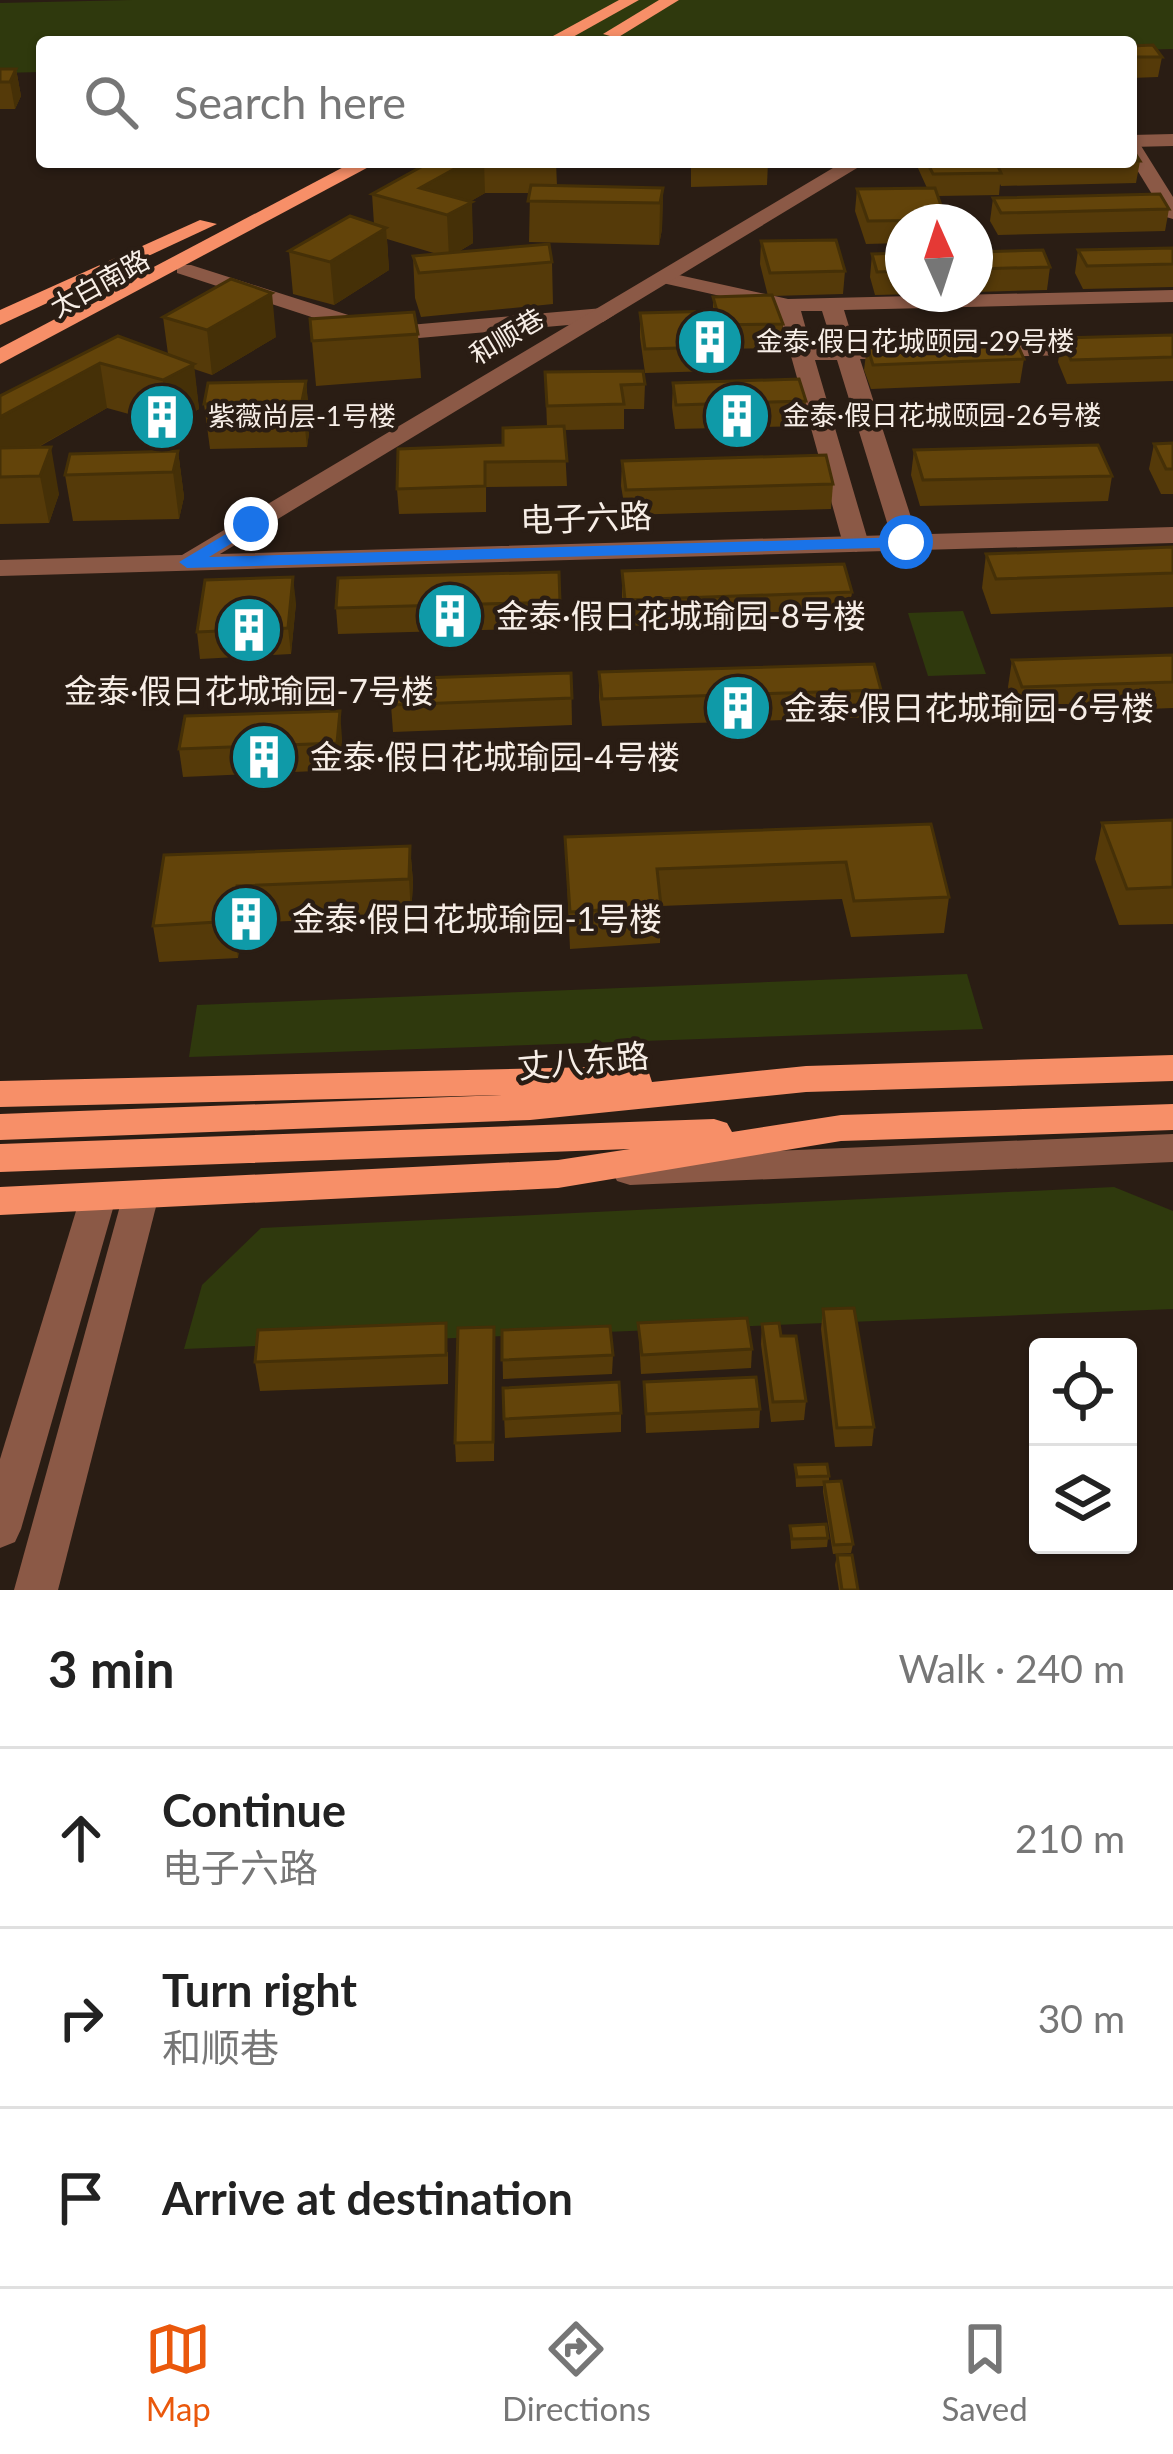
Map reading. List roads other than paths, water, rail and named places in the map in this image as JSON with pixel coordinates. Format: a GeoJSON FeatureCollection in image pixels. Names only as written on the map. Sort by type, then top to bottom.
{"type":"FeatureCollection","features":[{"type":"Feature","properties":{"kind":"main road"},"geometry":{"type":"LineString","coordinates":[[562,36],[629,0]]}},
{"type":"Feature","properties":{"kind":"main road"},"geometry":{"type":"LineString","coordinates":[[606,36],[671,0]]}},
{"type":"Feature","properties":{"kind":"main road","name":"太白南路"},"geometry":{"type":"LineString","coordinates":[[0,357],[316,168]]}},
{"type":"Feature","properties":{"kind":"main road","name":"太白南路"},"geometry":{"type":"LineString","coordinates":[[0,318],[11,306],[216,231],[355,168]]}},
{"type":"Feature","properties":{"kind":"main road","name":"太白南路"},"geometry":{"type":"LineString","coordinates":[[0,374],[175,276],[216,231]]}},
{"type":"Feature","properties":{"kind":"main road","name":"太白南路"},"geometry":{"type":"LineString","coordinates":[[0,341],[112,288]]}},
{"type":"Feature","properties":{"kind":"main road","name":"丈八东路"},"geometry":{"type":"LineString","coordinates":[[0,1158],[535,1122],[806,1079],[1165,1062]]}},
{"type":"Feature","properties":{"kind":"main road"},"geometry":{"type":"LineString","coordinates":[[0,1094],[488,1078],[806,1079]]}},
{"type":"Feature","properties":{"kind":"main road","name":"丈八东路"},"geometry":{"type":"LineString","coordinates":[[0,1127],[535,1122],[841,1128],[1173,1117]]}},
{"type":"Feature","properties":{"kind":"main road","name":"丈八东路"},"geometry":{"type":"LineString","coordinates":[[0,1201],[558,1174],[841,1128]]}},
{"type":"Feature","properties":{"kind":"street"},"geometry":{"type":"LineString","coordinates":[[1137,143],[1173,140]]}},
{"type":"Feature","properties":{"kind":"street"},"geometry":{"type":"LineString","coordinates":[[1137,153],[1173,213]]}},
{"type":"Feature","properties":{"kind":"street","name":"和顺巷"},"geometry":{"type":"LineString","coordinates":[[187,562],[847,168]]}},
{"type":"Feature","properties":{"kind":"street"},"geometry":{"type":"LineString","coordinates":[[175,276],[385,334],[603,315]]}},
{"type":"Feature","properties":{"kind":"street"},"geometry":{"type":"LineString","coordinates":[[175,276],[367,349],[572,333]]}},
{"type":"Feature","properties":{"kind":"street"},"geometry":{"type":"LineString","coordinates":[[665,278],[788,305],[1173,296]]}},
{"type":"Feature","properties":{"kind":"street"},"geometry":{"type":"LineString","coordinates":[[831,304],[906,542]]}},
{"type":"Feature","properties":{"kind":"street"},"geometry":{"type":"LineString","coordinates":[[788,305],[856,544]]}},
{"type":"Feature","properties":{"kind":"street"},"geometry":{"type":"LineString","coordinates":[[802,354],[1173,346]]}},
{"type":"Feature","properties":{"kind":"street","name":"电子六路"},"geometry":{"type":"LineString","coordinates":[[0,568],[1173,535]]}},
{"type":"Feature","properties":{"kind":"street"},"geometry":{"type":"LineString","coordinates":[[558,1174],[1173,1148]]}},
{"type":"Feature","properties":{"kind":"street"},"geometry":{"type":"LineString","coordinates":[[36,1590],[141,1195]]}},
{"type":"Feature","properties":{"kind":"street"},"geometry":{"type":"LineString","coordinates":[[0,1529],[98,1198]]}},
{"type":"Feature","properties":{"kind":"place","name":"金泰·假日花城颐园-29号楼"},"geometry":{"type":"Point","coordinates":[710,342]}},
{"type":"Feature","properties":{"kind":"place","name":"金泰·假日花城颐园-26号楼"},"geometry":{"type":"Point","coordinates":[737,416]}},
{"type":"Feature","properties":{"kind":"place","name":"紫薇尚层-1号楼"},"geometry":{"type":"Point","coordinates":[162,417]}},
{"type":"Feature","properties":{"kind":"place","name":"金泰·假日花城瑜园-8号楼"},"geometry":{"type":"Point","coordinates":[450,616]}},
{"type":"Feature","properties":{"kind":"place","name":"金泰·假日花城瑜园-7号楼"},"geometry":{"type":"Point","coordinates":[249,630]}},
{"type":"Feature","properties":{"kind":"place","name":"金泰·假日花城瑜园-6号楼"},"geometry":{"type":"Point","coordinates":[738,708]}},
{"type":"Feature","properties":{"kind":"place","name":"金泰·假日花城瑜园-4号楼"},"geometry":{"type":"Point","coordinates":[264,757]}},
{"type":"Feature","properties":{"kind":"place","name":"金泰·假日花城瑜园-1号楼"},"geometry":{"type":"Point","coordinates":[246,919]}}]}
